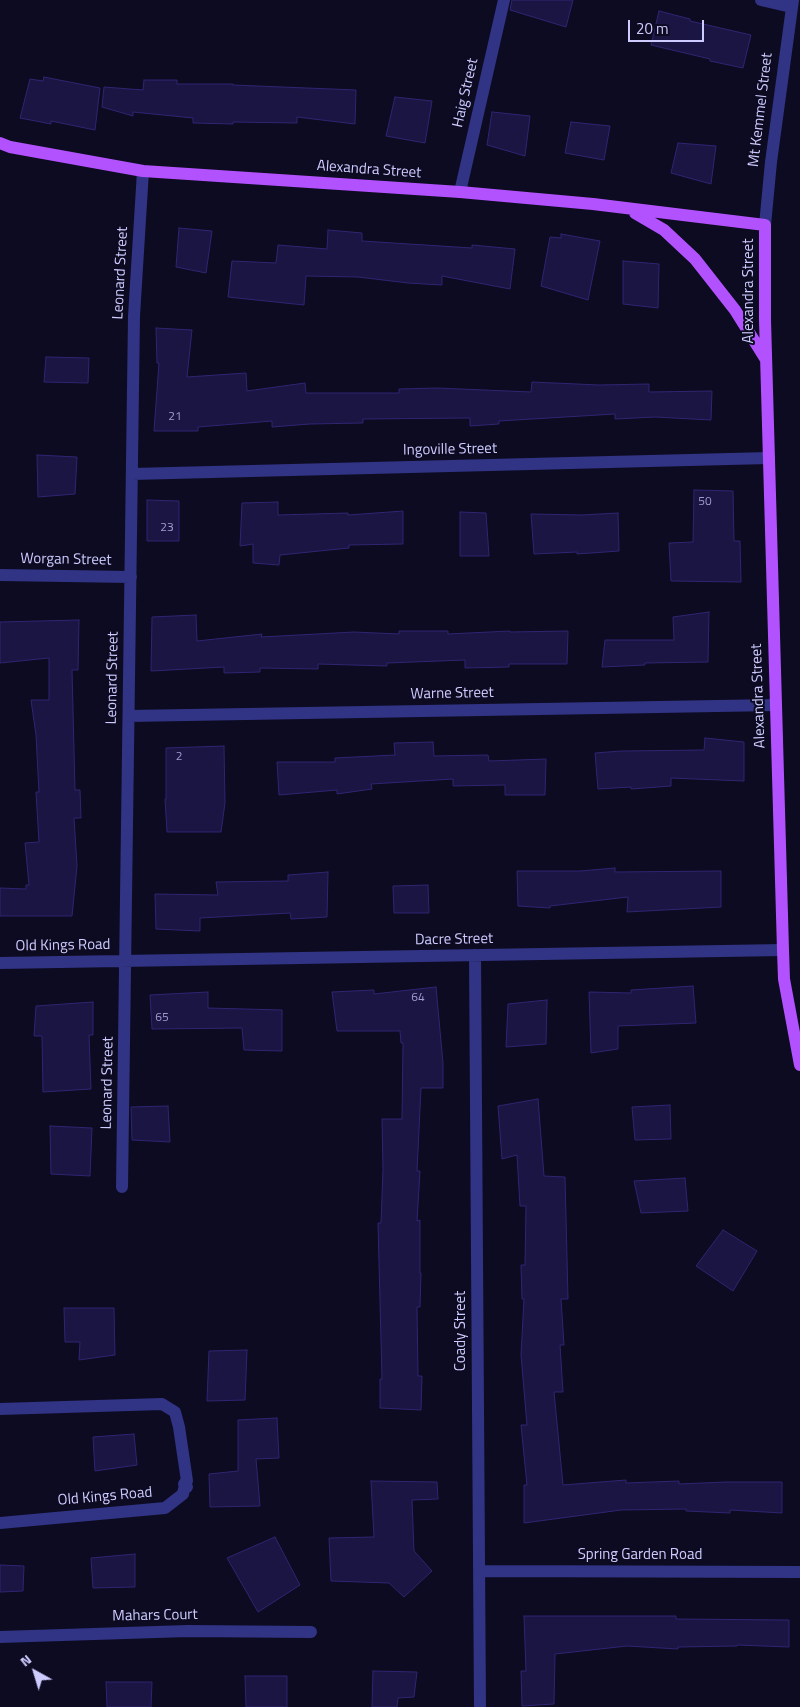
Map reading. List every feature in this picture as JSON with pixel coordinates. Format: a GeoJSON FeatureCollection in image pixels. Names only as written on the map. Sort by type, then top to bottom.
{"type":"FeatureCollection","features":[{"type":"Feature","properties":{"kind":"main road","name":"Alexandra Street"},"geometry":{"type":"LineString","coordinates":[[3,146],[144,171],[460,192],[593,204],[765,225],[766,360],[784,979],[800,1065]]}},
{"type":"Feature","properties":{"kind":"main road"},"geometry":{"type":"LineString","coordinates":[[629,209],[664,230],[695,259],[735,310],[766,360]]}},
{"type":"Feature","properties":{"kind":"street","name":"Haig Street"},"geometry":{"type":"LineString","coordinates":[[460,192],[504,0]]}},
{"type":"Feature","properties":{"kind":"street"},"geometry":{"type":"LineString","coordinates":[[761,0],[792,4]]}},
{"type":"Feature","properties":{"kind":"street","name":"Mt Kemmel Street"},"geometry":{"type":"LineString","coordinates":[[765,225],[769,177],[792,4]]}},
{"type":"Feature","properties":{"kind":"street","name":"Leonard Street"},"geometry":{"type":"LineString","coordinates":[[122,1187],[135,284],[144,171]]}},
{"type":"Feature","properties":{"kind":"street","name":"Ingoville Street"},"geometry":{"type":"LineString","coordinates":[[132,474],[769,458]]}},
{"type":"Feature","properties":{"kind":"street","name":"Worgan Street"},"geometry":{"type":"LineString","coordinates":[[0,575],[131,577]]}},
{"type":"Feature","properties":{"kind":"street","name":"Warne Street"},"geometry":{"type":"LineString","coordinates":[[129,716],[776,705]]}},
{"type":"Feature","properties":{"kind":"street","name":"Dacre Street"},"geometry":{"type":"LineString","coordinates":[[126,961],[783,950]]}},
{"type":"Feature","properties":{"kind":"street","name":"Coady Street"},"geometry":{"type":"LineString","coordinates":[[475,956],[480,1707]]}},
{"type":"Feature","properties":{"kind":"street","name":"Old Kings Road"},"geometry":{"type":"LineString","coordinates":[[0,963],[126,961]]}},
{"type":"Feature","properties":{"kind":"street","name":"Old Kings Road"},"geometry":{"type":"LineString","coordinates":[[0,1408],[162,1404],[175,1412],[187,1481],[184,1484],[187,1487],[184,1489],[183,1494],[165,1508],[0,1523]]}},
{"type":"Feature","properties":{"kind":"street","name":"Spring Garden Road"},"geometry":{"type":"LineString","coordinates":[[479,1571],[800,1572]]}},
{"type":"Feature","properties":{"kind":"street","name":"Mahars Court"},"geometry":{"type":"LineString","coordinates":[[0,1638],[188,1631],[311,1632]]}},
{"type":"Feature","properties":{"kind":"building"},"geometry":{"type":"Polygon","coordinates":[[[512,0],[573,0],[566,27],[510,10],[512,0]]]}},
{"type":"Feature","properties":{"kind":"building"},"geometry":{"type":"Polygon","coordinates":[[[659,11],[690,19],[690,21],[751,35],[743,68],[651,45],[659,11]]]}},
{"type":"Feature","properties":{"kind":"building"},"geometry":{"type":"Polygon","coordinates":[[[44,77],[100,88],[95,130],[51,121],[51,124],[20,118],[30,79],[43,81],[44,77]]]}},
{"type":"Feature","properties":{"kind":"building"},"geometry":{"type":"Polygon","coordinates":[[[144,80],[177,80],[177,84],[233,84],[356,90],[355,124],[297,117],[297,123],[193,123],[193,118],[133,112],[133,116],[102,107],[104,87],[143,90],[144,80]]]}},
{"type":"Feature","properties":{"kind":"building"},"geometry":{"type":"Polygon","coordinates":[[[395,97],[432,101],[425,143],[386,136],[395,97]]]}},
{"type":"Feature","properties":{"kind":"building"},"geometry":{"type":"Polygon","coordinates":[[[492,112],[530,116],[525,156],[487,145],[492,112]]]}},
{"type":"Feature","properties":{"kind":"building"},"geometry":{"type":"Polygon","coordinates":[[[571,122],[610,126],[604,160],[565,153],[571,122]]]}},
{"type":"Feature","properties":{"kind":"building"},"geometry":{"type":"Polygon","coordinates":[[[678,143],[716,146],[711,184],[671,173],[678,143]]]}},
{"type":"Feature","properties":{"kind":"building"},"geometry":{"type":"Polygon","coordinates":[[[179,228],[212,231],[206,273],[176,267],[179,228]]]}},
{"type":"Feature","properties":{"kind":"building"},"geometry":{"type":"Polygon","coordinates":[[[328,230],[362,233],[362,241],[472,248],[472,245],[515,249],[510,289],[442,276],[442,285],[358,277],[306,276],[304,305],[228,297],[232,261],[276,263],[278,245],[327,249],[328,230]]]}},
{"type":"Feature","properties":{"kind":"building"},"geometry":{"type":"Polygon","coordinates":[[[561,234],[600,241],[588,300],[541,286],[550,237],[561,238],[561,234]]]}},
{"type":"Feature","properties":{"kind":"building"},"geometry":{"type":"Polygon","coordinates":[[[623,261],[659,264],[658,308],[623,304],[623,261]]]}},
{"type":"Feature","properties":{"kind":"building"},"geometry":{"type":"Polygon","coordinates":[[[156,328],[192,330],[187,377],[246,373],[247,391],[305,383],[306,393],[399,393],[399,389],[437,388],[531,392],[532,382],[599,385],[649,384],[649,392],[712,391],[711,420],[655,417],[615,419],[615,414],[499,421],[499,424],[470,426],[470,418],[363,419],[363,423],[272,427],[272,421],[198,427],[198,431],[154,431],[159,363],[157,363],[156,328]]]}},
{"type":"Feature","properties":{"kind":"building"},"geometry":{"type":"Polygon","coordinates":[[[46,357],[89,358],[88,383],[44,382],[46,357]]]}},
{"type":"Feature","properties":{"kind":"building"},"geometry":{"type":"Polygon","coordinates":[[[37,455],[77,457],[75,494],[38,497],[37,455]]]}},
{"type":"Feature","properties":{"kind":"building"},"geometry":{"type":"Polygon","coordinates":[[[694,490],[733,491],[734,541],[740,541],[741,582],[671,581],[669,543],[693,542],[694,490]]]}},
{"type":"Feature","properties":{"kind":"building"},"geometry":{"type":"Polygon","coordinates":[[[147,500],[179,501],[179,541],[147,541],[147,500]]]}},
{"type":"Feature","properties":{"kind":"building"},"geometry":{"type":"Polygon","coordinates":[[[278,502],[278,515],[348,513],[348,515],[403,511],[403,544],[349,545],[349,548],[280,555],[279,565],[253,563],[253,544],[240,546],[242,503],[278,502]]]}},
{"type":"Feature","properties":{"kind":"building"},"geometry":{"type":"Polygon","coordinates":[[[460,512],[486,513],[489,556],[460,556],[460,512]]]}},
{"type":"Feature","properties":{"kind":"building"},"geometry":{"type":"Polygon","coordinates":[[[618,513],[619,551],[577,554],[577,552],[534,554],[531,514],[582,515],[618,513]]]}},
{"type":"Feature","properties":{"kind":"building"},"geometry":{"type":"Polygon","coordinates":[[[709,612],[708,662],[645,663],[645,665],[602,667],[605,640],[674,640],[673,617],[709,612]]]}},
{"type":"Feature","properties":{"kind":"building"},"geometry":{"type":"Polygon","coordinates":[[[196,615],[197,641],[262,634],[261,637],[354,632],[399,634],[399,631],[448,631],[448,634],[568,631],[567,664],[509,664],[509,667],[465,668],[465,660],[387,663],[387,666],[318,664],[318,669],[260,668],[260,672],[224,673],[224,667],[151,671],[152,617],[196,615]]]}},
{"type":"Feature","properties":{"kind":"building"},"geometry":{"type":"Polygon","coordinates":[[[79,620],[78,670],[72,670],[75,790],[80,790],[81,818],[74,818],[77,866],[72,916],[0,916],[0,888],[26,889],[26,885],[29,885],[25,843],[39,842],[36,792],[39,792],[36,735],[31,700],[49,700],[49,658],[0,663],[0,622],[79,620]]]}},
{"type":"Feature","properties":{"kind":"building"},"geometry":{"type":"Polygon","coordinates":[[[705,738],[744,742],[744,781],[671,778],[671,786],[598,789],[595,753],[704,750],[705,738]]]}},
{"type":"Feature","properties":{"kind":"building"},"geometry":{"type":"Polygon","coordinates":[[[433,742],[434,756],[488,755],[489,761],[546,759],[545,795],[505,795],[505,785],[453,786],[453,779],[371,784],[372,789],[337,794],[337,790],[279,795],[277,762],[335,762],[335,758],[395,755],[394,743],[433,742]]]}},
{"type":"Feature","properties":{"kind":"building"},"geometry":{"type":"Polygon","coordinates":[[[224,746],[225,803],[221,832],[167,832],[165,799],[166,748],[224,746]]]}},
{"type":"Feature","properties":{"kind":"building"},"geometry":{"type":"Polygon","coordinates":[[[615,868],[615,872],[721,871],[721,907],[627,912],[628,897],[550,906],[550,908],[518,906],[517,871],[580,871],[615,868]]]}},
{"type":"Feature","properties":{"kind":"building"},"geometry":{"type":"Polygon","coordinates":[[[328,872],[327,917],[291,919],[290,913],[200,918],[200,931],[156,929],[155,894],[218,895],[216,882],[288,881],[288,875],[328,872]]]}},
{"type":"Feature","properties":{"kind":"building"},"geometry":{"type":"Polygon","coordinates":[[[428,885],[429,913],[394,913],[393,886],[428,885]]]}},
{"type":"Feature","properties":{"kind":"building"},"geometry":{"type":"Polygon","coordinates":[[[693,986],[696,1023],[618,1026],[618,1049],[591,1053],[589,992],[631,993],[631,990],[693,986]]]}},
{"type":"Feature","properties":{"kind":"building"},"geometry":{"type":"Polygon","coordinates":[[[436,987],[443,1063],[443,1088],[421,1088],[417,1171],[420,1171],[417,1221],[420,1220],[421,1273],[420,1307],[417,1307],[418,1376],[422,1376],[421,1410],[380,1408],[380,1379],[382,1379],[378,1223],[381,1223],[382,1119],[402,1119],[403,1043],[401,1043],[400,1031],[337,1031],[332,992],[374,990],[374,994],[436,987]]]}},
{"type":"Feature","properties":{"kind":"building"},"geometry":{"type":"Polygon","coordinates":[[[208,992],[208,1008],[282,1010],[282,1051],[244,1050],[242,1028],[152,1029],[150,995],[208,992]]]}},
{"type":"Feature","properties":{"kind":"building"},"geometry":{"type":"Polygon","coordinates":[[[547,1000],[546,1044],[506,1047],[508,1004],[547,1000]]]}},
{"type":"Feature","properties":{"kind":"building"},"geometry":{"type":"Polygon","coordinates":[[[93,1002],[93,1035],[89,1035],[91,1089],[43,1092],[42,1036],[34,1036],[36,1006],[93,1002]]]}},
{"type":"Feature","properties":{"kind":"building"},"geometry":{"type":"Polygon","coordinates":[[[538,1099],[544,1176],[565,1177],[568,1299],[561,1299],[564,1345],[560,1345],[563,1392],[554,1392],[563,1485],[626,1480],[626,1483],[679,1481],[679,1484],[782,1482],[782,1513],[730,1510],[730,1513],[686,1511],[686,1509],[621,1510],[524,1523],[524,1485],[527,1485],[521,1425],[527,1425],[521,1355],[524,1299],[522,1299],[521,1265],[525,1265],[526,1206],[520,1206],[517,1155],[502,1159],[498,1106],[538,1099]]]}},
{"type":"Feature","properties":{"kind":"building"},"geometry":{"type":"Polygon","coordinates":[[[670,1105],[671,1139],[635,1140],[632,1107],[670,1105]]]}},
{"type":"Feature","properties":{"kind":"building"},"geometry":{"type":"Polygon","coordinates":[[[168,1106],[170,1142],[132,1140],[131,1107],[168,1106]]]}},
{"type":"Feature","properties":{"kind":"building"},"geometry":{"type":"Polygon","coordinates":[[[50,1126],[92,1128],[90,1176],[51,1174],[50,1126]]]}},
{"type":"Feature","properties":{"kind":"building"},"geometry":{"type":"Polygon","coordinates":[[[685,1178],[688,1211],[641,1213],[634,1181],[685,1178]]]}},
{"type":"Feature","properties":{"kind":"building"},"geometry":{"type":"Polygon","coordinates":[[[723,1230],[757,1251],[733,1291],[696,1266],[723,1230]]]}},
{"type":"Feature","properties":{"kind":"building"},"geometry":{"type":"Polygon","coordinates":[[[64,1308],[114,1308],[115,1355],[79,1360],[80,1342],[65,1342],[64,1308]]]}},
{"type":"Feature","properties":{"kind":"building"},"geometry":{"type":"Polygon","coordinates":[[[247,1350],[245,1400],[207,1401],[209,1351],[247,1350]]]}},
{"type":"Feature","properties":{"kind":"building"},"geometry":{"type":"Polygon","coordinates":[[[277,1418],[279,1458],[256,1459],[260,1506],[210,1507],[209,1474],[238,1471],[238,1420],[277,1418]]]}},
{"type":"Feature","properties":{"kind":"building"},"geometry":{"type":"Polygon","coordinates":[[[134,1434],[137,1465],[95,1471],[93,1437],[134,1434]]]}},
{"type":"Feature","properties":{"kind":"building"},"geometry":{"type":"Polygon","coordinates":[[[371,1481],[437,1482],[438,1499],[412,1500],[414,1551],[432,1571],[404,1597],[389,1583],[331,1581],[329,1538],[374,1537],[371,1481]]]}},
{"type":"Feature","properties":{"kind":"building"},"geometry":{"type":"Polygon","coordinates":[[[275,1537],[300,1585],[258,1612],[227,1558],[275,1537]]]}},
{"type":"Feature","properties":{"kind":"building"},"geometry":{"type":"Polygon","coordinates":[[[135,1554],[135,1587],[93,1588],[91,1558],[135,1554]]]}},
{"type":"Feature","properties":{"kind":"building"},"geometry":{"type":"Polygon","coordinates":[[[0,1565],[24,1566],[23,1591],[0,1592],[0,1565]]]}},
{"type":"Feature","properties":{"kind":"building"},"geometry":{"type":"Polygon","coordinates":[[[524,1616],[676,1616],[676,1619],[789,1620],[789,1647],[737,1645],[678,1647],[678,1649],[627,1646],[555,1654],[554,1704],[522,1706],[521,1671],[526,1671],[524,1616]]]}},
{"type":"Feature","properties":{"kind":"building"},"geometry":{"type":"Polygon","coordinates":[[[373,1671],[417,1672],[414,1697],[398,1698],[397,1707],[372,1707],[373,1671]]]}},
{"type":"Feature","properties":{"kind":"building"},"geometry":{"type":"Polygon","coordinates":[[[245,1676],[287,1676],[287,1707],[246,1707],[245,1676]]]}},
{"type":"Feature","properties":{"kind":"building"},"geometry":{"type":"Polygon","coordinates":[[[106,1682],[152,1682],[151,1707],[107,1707],[106,1682]]]}}]}
